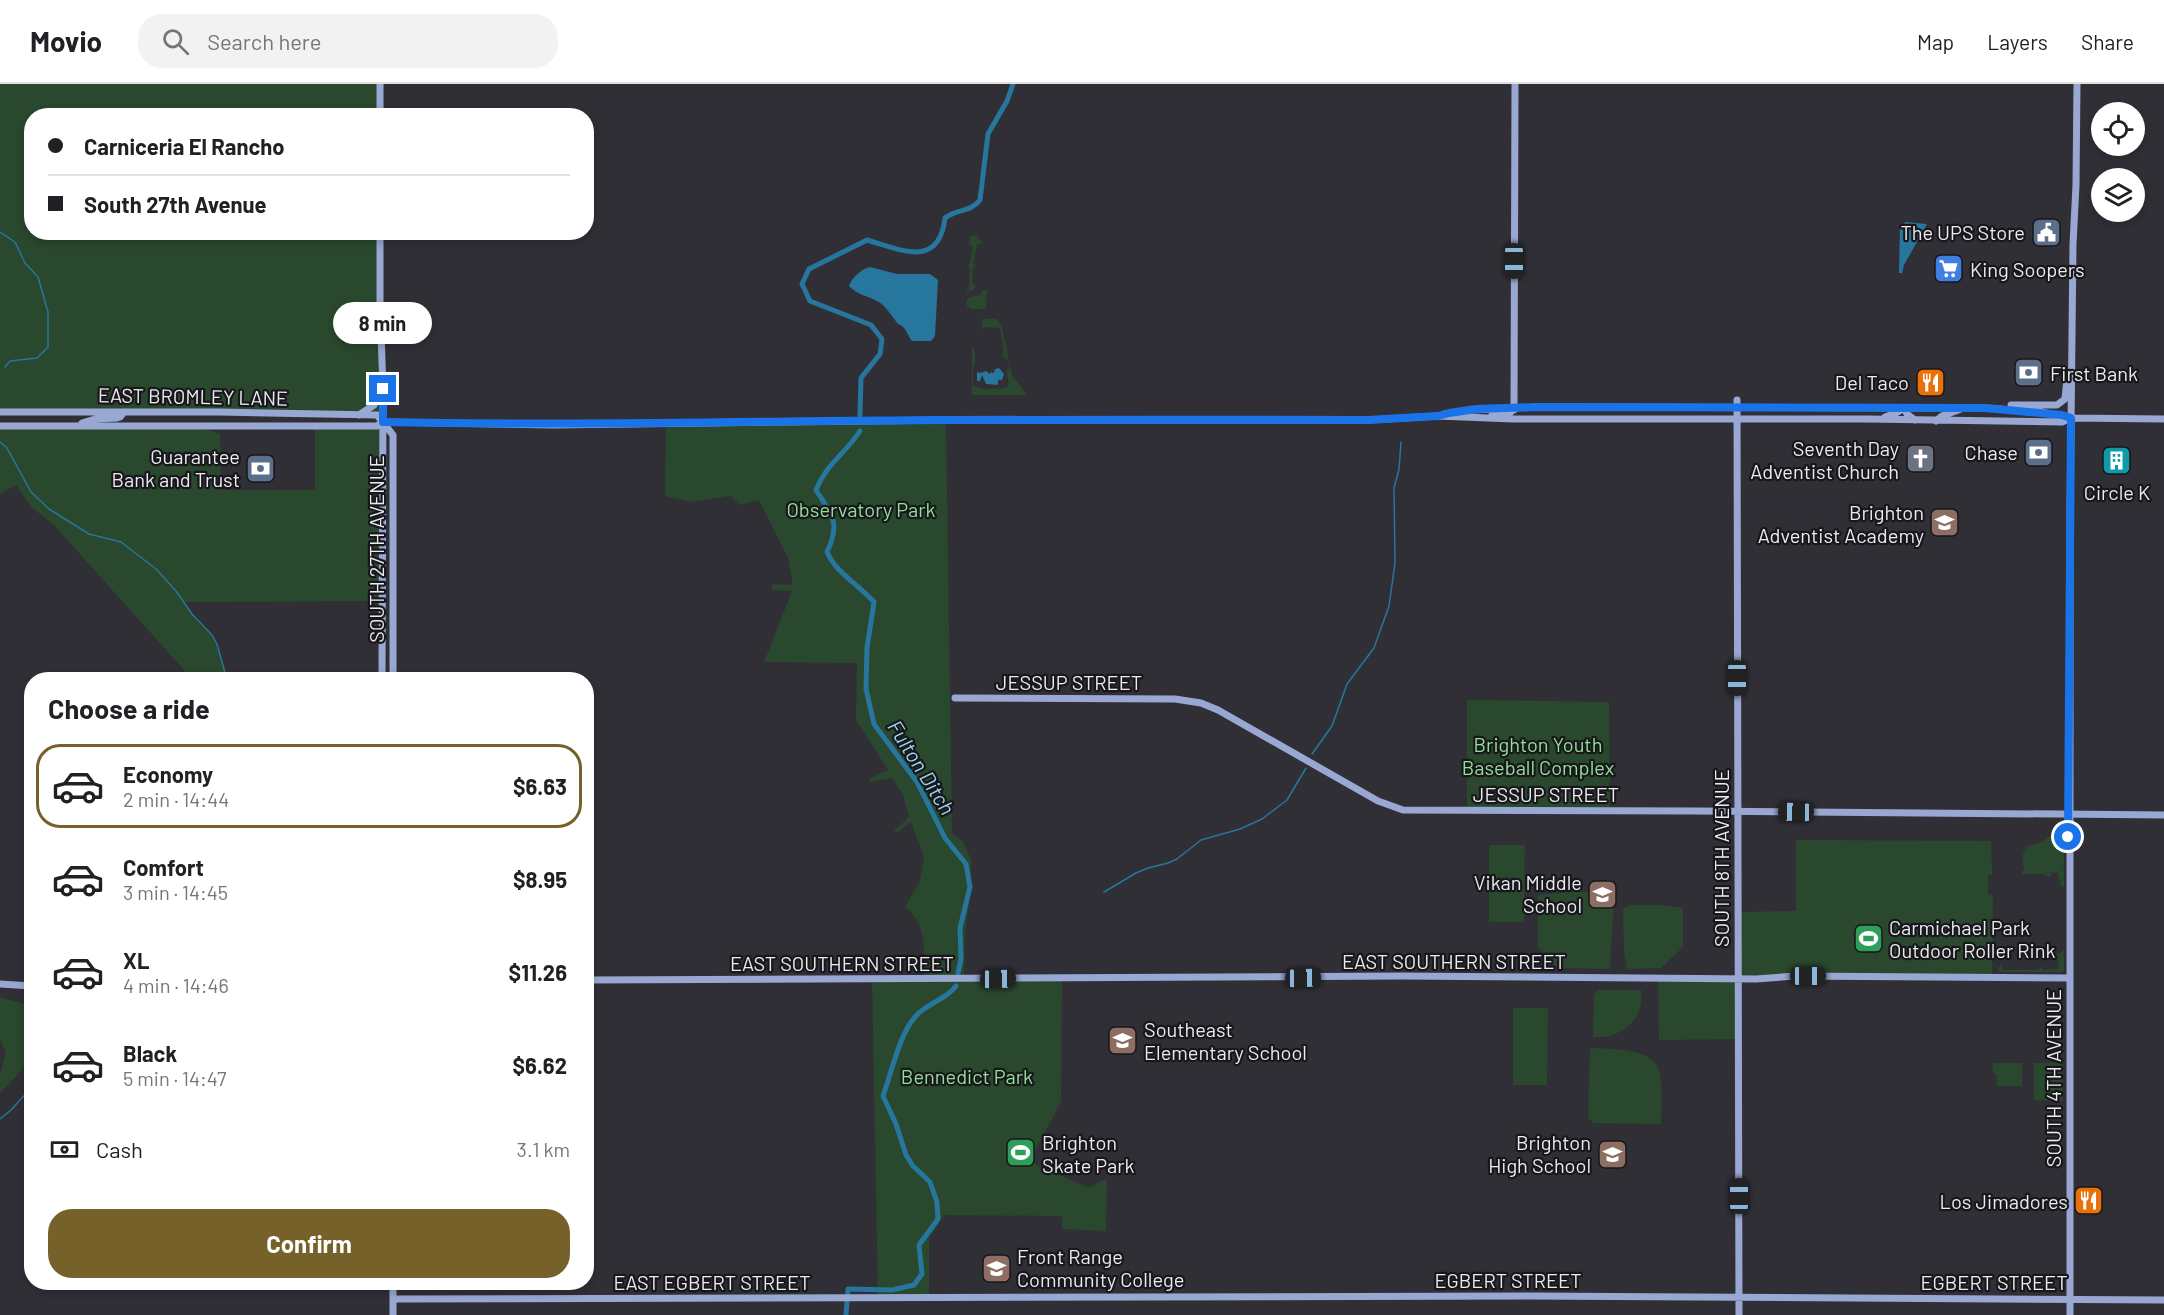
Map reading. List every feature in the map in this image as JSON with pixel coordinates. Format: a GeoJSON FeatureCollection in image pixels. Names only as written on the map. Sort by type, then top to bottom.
{"type":"FeatureCollection","features":[{"type":"Feature","properties":{"kind":"street"},"geometry":{"type":"LineString","coordinates":[[380,84],[380,108]]}},
{"type":"Feature","properties":{"kind":"street"},"geometry":{"type":"LineString","coordinates":[[1515,84],[1514,408],[1518,415],[1528,419]]}},
{"type":"Feature","properties":{"kind":"street","name":"SOUTH 4TH AVENUE"},"geometry":{"type":"LineString","coordinates":[[2070,1315],[2068,814],[2071,418],[2077,84]]}},
{"type":"Feature","properties":{"kind":"street","name":"SOUTH 27TH AVENUE"},"geometry":{"type":"LineString","coordinates":[[380,240],[383,389],[382,672]]}},
{"type":"Feature","properties":{"kind":"street"},"geometry":{"type":"LineString","coordinates":[[2001,408],[2008,405],[2057,405],[2065,399],[2067,378],[2072,372]]}},
{"type":"Feature","properties":{"kind":"street"},"geometry":{"type":"LineString","coordinates":[[359,415],[374,405],[383,389]]}},
{"type":"Feature","properties":{"kind":"street","name":"EAST BROMLEY LANE"},"geometry":{"type":"LineString","coordinates":[[1438,416],[1466,410],[1514,408],[1737,404],[2001,408],[2071,418],[2164,419]]}},
{"type":"Feature","properties":{"kind":"street","name":"SOUTH 8TH AVENUE"},"geometry":{"type":"LineString","coordinates":[[1737,404],[1739,1315]]}},
{"type":"Feature","properties":{"kind":"street"},"geometry":{"type":"LineString","coordinates":[[1465,418],[1509,413],[1514,408]]}},
{"type":"Feature","properties":{"kind":"street"},"geometry":{"type":"LineString","coordinates":[[1876,419],[1894,414],[1904,408],[1915,420]]}},
{"type":"Feature","properties":{"kind":"street"},"geometry":{"type":"LineString","coordinates":[[1936,421],[1942,416],[1966,408]]}},
{"type":"Feature","properties":{"kind":"street","name":"EAST BROMLEY LANE"},"geometry":{"type":"LineString","coordinates":[[0,412],[377,415],[383,422]]}},
{"type":"Feature","properties":{"kind":"street"},"geometry":{"type":"LineString","coordinates":[[65,426],[95,419],[117,418],[124,412]]}},
{"type":"Feature","properties":{"kind":"street","name":"EAST BROMLEY LANE"},"geometry":{"type":"LineString","coordinates":[[0,426],[311,428],[377,426],[383,422],[633,424],[946,420],[1368,420],[1438,416],[1528,419],[1876,419],[2062,422],[2071,418]]}},
{"type":"Feature","properties":{"kind":"street","name":"SOUTH 27TH AVENUE"},"geometry":{"type":"LineString","coordinates":[[383,422],[393,435],[393,672]]}},
{"type":"Feature","properties":{"kind":"street","name":"JESSUP STREET"},"geometry":{"type":"LineString","coordinates":[[955,698],[1175,699],[1202,703],[1378,801],[1403,810],[2164,815]]}},
{"type":"Feature","properties":{"kind":"street","name":"EAST SOUTHERN STREET"},"geometry":{"type":"LineString","coordinates":[[594,980],[1392,976],[1738,979],[1795,976],[2069,978]]}},
{"type":"Feature","properties":{"kind":"street"},"geometry":{"type":"LineString","coordinates":[[0,984],[24,986]]}},
{"type":"Feature","properties":{"kind":"street"},"geometry":{"type":"LineString","coordinates":[[393,1290],[393,1315]]}},
{"type":"Feature","properties":{"kind":"street","name":"EGBERT STREET"},"geometry":{"type":"LineString","coordinates":[[851,1299],[1739,1297],[2164,1300]]}},
{"type":"Feature","properties":{"kind":"street","name":"EAST EGBERT STREET"},"geometry":{"type":"LineString","coordinates":[[393,1299],[851,1299]]}},
{"type":"Feature","properties":{"kind":"green space"},"geometry":{"type":"Polygon","coordinates":[[[0,84],[380,84],[379,108],[24,108],[24,240],[381,240],[383,422],[374,413],[359,415],[227,412],[0,412],[0,84]]]}},
{"type":"Feature","properties":{"kind":"green space"},"geometry":{"type":"Polygon","coordinates":[[[976,235],[981,244],[977,244],[973,264],[977,266],[973,267],[972,284],[976,286],[973,290],[966,292],[969,289],[970,267],[966,265],[970,264],[973,246],[969,244],[971,236],[976,235]]]}},
{"type":"Feature","properties":{"kind":"green space"},"geometry":{"type":"Polygon","coordinates":[[[987,290],[986,309],[971,309],[967,306],[966,301],[969,297],[981,295],[982,291],[987,290]]]}},
{"type":"Feature","properties":{"kind":"green space"},"geometry":{"type":"Polygon","coordinates":[[[982,319],[997,319],[1002,327],[1012,375],[1027,395],[972,395],[973,346],[975,365],[973,366],[973,385],[982,389],[1006,388],[1009,384],[1006,371],[1010,368],[1008,360],[1002,356],[1000,328],[983,327],[982,335],[982,319]]]}},
{"type":"Feature","properties":{"kind":"green space"},"geometry":{"type":"Polygon","coordinates":[[[946,420],[952,833],[963,842],[971,859],[964,979],[1062,979],[1061,1102],[1032,1161],[1038,1166],[1087,1187],[1107,1179],[1106,1231],[1062,1229],[1062,1216],[944,1215],[929,1239],[929,1299],[878,1299],[872,979],[924,978],[924,949],[921,931],[918,922],[905,907],[920,881],[924,857],[911,822],[897,833],[894,831],[909,817],[903,795],[892,778],[870,782],[870,778],[888,770],[856,720],[857,663],[764,662],[792,591],[772,590],[772,584],[793,585],[788,558],[759,500],[739,505],[731,496],[691,502],[665,496],[666,424],[946,420]]]}},
{"type":"Feature","properties":{"kind":"green space"},"geometry":{"type":"Polygon","coordinates":[[[383,422],[383,583],[378,601],[184,602],[215,640],[225,672],[186,672],[53,524],[32,508],[16,485],[0,494],[0,426],[175,426],[209,431],[220,434],[221,490],[315,490],[315,427],[377,426],[383,422]]]}},
{"type":"Feature","properties":{"kind":"green space","name":"Brighton Youth Baseball Complex"},"geometry":{"type":"Polygon","coordinates":[[[1467,700],[1609,702],[1610,810],[1467,810],[1467,700]]]}},
{"type":"Feature","properties":{"kind":"green space"},"geometry":{"type":"Polygon","coordinates":[[[2058,833],[2064,833],[2064,868],[2061,871],[2064,870],[2064,888],[2060,884],[2058,872],[2045,873],[2052,873],[2050,877],[2043,874],[2022,874],[2025,869],[2023,854],[2025,848],[2042,842],[2051,835],[2056,837],[2058,833]]]}},
{"type":"Feature","properties":{"kind":"green space"},"geometry":{"type":"Polygon","coordinates":[[[1796,840],[1991,841],[1992,875],[1988,875],[1988,894],[1993,895],[1992,977],[1739,979],[1739,1039],[1659,1040],[1658,978],[1738,979],[1738,912],[1796,911],[1796,840]]]}},
{"type":"Feature","properties":{"kind":"green space"},"geometry":{"type":"Polygon","coordinates":[[[1489,845],[1525,845],[1524,922],[1489,922],[1489,845]]]}},
{"type":"Feature","properties":{"kind":"green space"},"geometry":{"type":"Polygon","coordinates":[[[1608,892],[1614,898],[1610,969],[1558,968],[1538,947],[1538,895],[1608,892]]]}},
{"type":"Feature","properties":{"kind":"green space"},"geometry":{"type":"Polygon","coordinates":[[[1629,905],[1683,908],[1683,947],[1661,968],[1627,969],[1624,953],[1623,909],[1629,905]]]}},
{"type":"Feature","properties":{"kind":"green space"},"geometry":{"type":"Polygon","coordinates":[[[2064,950],[2063,972],[2000,972],[1998,968],[2002,964],[2003,970],[2037,970],[2041,967],[2043,970],[2058,969],[2057,955],[2064,950]]]}},
{"type":"Feature","properties":{"kind":"green space"},"geometry":{"type":"Polygon","coordinates":[[[1599,990],[1641,990],[1641,1000],[1639,1010],[1629,1026],[1613,1035],[1593,1037],[1594,994],[1599,990]]]}},
{"type":"Feature","properties":{"kind":"green space"},"geometry":{"type":"Polygon","coordinates":[[[0,997],[24,1004],[24,1067],[0,1093],[0,1074],[6,1052],[0,1040],[0,997]]]}},
{"type":"Feature","properties":{"kind":"green space"},"geometry":{"type":"Polygon","coordinates":[[[1513,1008],[1548,1008],[1547,1085],[1513,1085],[1513,1008]]]}},
{"type":"Feature","properties":{"kind":"green space"},"geometry":{"type":"Polygon","coordinates":[[[1590,1048],[1619,1049],[1640,1053],[1655,1063],[1661,1082],[1661,1124],[1594,1123],[1588,1118],[1590,1048]]]}},
{"type":"Feature","properties":{"kind":"green space"},"geometry":{"type":"Polygon","coordinates":[[[1992,1063],[2022,1063],[2022,1086],[1997,1086],[1997,1076],[1993,1072],[1992,1063]]]}},
{"type":"Feature","properties":{"kind":"green space"},"geometry":{"type":"Polygon","coordinates":[[[2034,1063],[2059,1063],[2063,1067],[2062,1101],[2034,1100],[2034,1063]]]}},
{"type":"Feature","properties":{"kind":"water"},"geometry":{"type":"Polygon","coordinates":[[[1906,222],[1927,224],[1904,265],[1902,273],[1899,273],[1900,226],[1906,222]]]}},
{"type":"Feature","properties":{"kind":"water"},"geometry":{"type":"Polygon","coordinates":[[[870,267],[897,274],[930,274],[938,280],[935,336],[931,341],[912,341],[905,329],[882,304],[849,286],[858,274],[870,267]]]}},
{"type":"Feature","properties":{"kind":"water"},"geometry":{"type":"Polygon","coordinates":[[[999,368],[1004,374],[1002,380],[998,380],[998,385],[986,384],[982,375],[980,381],[977,381],[977,372],[986,371],[990,374],[999,368]]]}},
{"type":"Feature","properties":{"kind":"waterway","name":"Fulton Ditch"},"geometry":{"type":"LineString","coordinates":[[860,415],[861,378],[880,354],[882,339],[871,325],[810,301],[802,284],[809,269],[867,240],[916,252],[927,250],[935,244],[941,234],[945,218],[972,207],[980,200],[988,134],[1007,101],[1013,84]]}},
{"type":"Feature","properties":{"kind":"waterway"},"geometry":{"type":"LineString","coordinates":[[0,232],[15,242],[25,263],[38,277],[48,312],[48,347],[37,358],[10,361],[5,367]]}},
{"type":"Feature","properties":{"kind":"waterway","name":"Fulton Ditch"},"geometry":{"type":"LineString","coordinates":[[860,431],[830,466],[816,490],[833,520],[833,533],[827,552],[842,573],[874,602],[867,648],[866,689],[874,724],[917,782],[945,838],[966,864],[970,887],[960,928],[961,959],[958,973]]}},
{"type":"Feature","properties":{"kind":"waterway"},"geometry":{"type":"LineString","coordinates":[[0,442],[7,448],[31,492],[49,509],[89,534],[121,542],[156,569],[212,635],[225,672]]}},
{"type":"Feature","properties":{"kind":"waterway"},"geometry":{"type":"LineString","coordinates":[[1312,754],[1332,726],[1347,684],[1374,648],[1389,606],[1395,563],[1394,488],[1399,469],[1401,442]]}},
{"type":"Feature","properties":{"kind":"waterway"},"geometry":{"type":"LineString","coordinates":[[1104,892],[1136,873],[1177,859],[1201,840],[1240,829],[1262,819],[1287,800],[1306,768]]}},
{"type":"Feature","properties":{"kind":"waterway","name":"Fulton Ditch"},"geometry":{"type":"LineString","coordinates":[[846,1315],[848,1289],[892,1290],[914,1285],[922,1274],[919,1245],[938,1219],[937,1202],[930,1182],[913,1166],[906,1155],[896,1124],[883,1096],[900,1043],[910,1024],[919,1012],[956,986]]}},
{"type":"Feature","properties":{"kind":"waterway"},"geometry":{"type":"LineString","coordinates":[[0,1119],[24,1096]]}},
{"type":"Feature","properties":{"kind":"place","name":"The UPS Store"},"geometry":{"type":"Point","coordinates":[2046,232]}},
{"type":"Feature","properties":{"kind":"place","name":"King Soopers"},"geometry":{"type":"Point","coordinates":[1949,269]}},
{"type":"Feature","properties":{"kind":"place","name":"First Bank"},"geometry":{"type":"Point","coordinates":[2029,373]}},
{"type":"Feature","properties":{"kind":"place","name":"Del Taco"},"geometry":{"type":"Point","coordinates":[1930,382]}},
{"type":"Feature","properties":{"kind":"place","name":"Chase"},"geometry":{"type":"Point","coordinates":[2039,452]}},
{"type":"Feature","properties":{"kind":"place","name":"Seventh Day Adventist Church"},"geometry":{"type":"Point","coordinates":[1920,459]}},
{"type":"Feature","properties":{"kind":"place","name":"Circle K"},"geometry":{"type":"Point","coordinates":[2117,461]}},
{"type":"Feature","properties":{"kind":"place","name":"Guarantee Bank and Trust"},"geometry":{"type":"Point","coordinates":[261,468]}},
{"type":"Feature","properties":{"kind":"place","name":"Brighton Adventist Academy"},"geometry":{"type":"Point","coordinates":[1945,523]}},
{"type":"Feature","properties":{"kind":"place","name":"Vikan Middle School"},"geometry":{"type":"Point","coordinates":[1603,894]}},
{"type":"Feature","properties":{"kind":"place","name":"Carmichael Park Outdoor Roller Rink"},"geometry":{"type":"Point","coordinates":[1868,938]}},
{"type":"Feature","properties":{"kind":"place","name":"Southeast Elementary School"},"geometry":{"type":"Point","coordinates":[1123,1040]}},
{"type":"Feature","properties":{"kind":"place","name":"Brighton Skate Park"},"geometry":{"type":"Point","coordinates":[1021,1153]}},
{"type":"Feature","properties":{"kind":"place","name":"Brighton High School"},"geometry":{"type":"Point","coordinates":[1612,1154]}},
{"type":"Feature","properties":{"kind":"place","name":"Los Jimadores"},"geometry":{"type":"Point","coordinates":[2089,1201]}},
{"type":"Feature","properties":{"kind":"place","name":"Front Range Community College"},"geometry":{"type":"Point","coordinates":[996,1268]}},
{"type":"Feature","properties":{"kind":"route"},"geometry":{"type":"LineString","coordinates":[[383,389],[383,422],[553,425],[946,420],[1368,420],[1438,416],[1476,409],[1536,407],[1985,408],[2062,415],[2071,418],[2068,837]]}},
{"type":"Feature","properties":{"kind":"park label","name":"Observatory Park"},"geometry":{"type":"Point","coordinates":[861,509]}},
{"type":"Feature","properties":{"kind":"park label","name":"Bennedict Park"},"geometry":{"type":"Point","coordinates":[967,1076]}}]}
